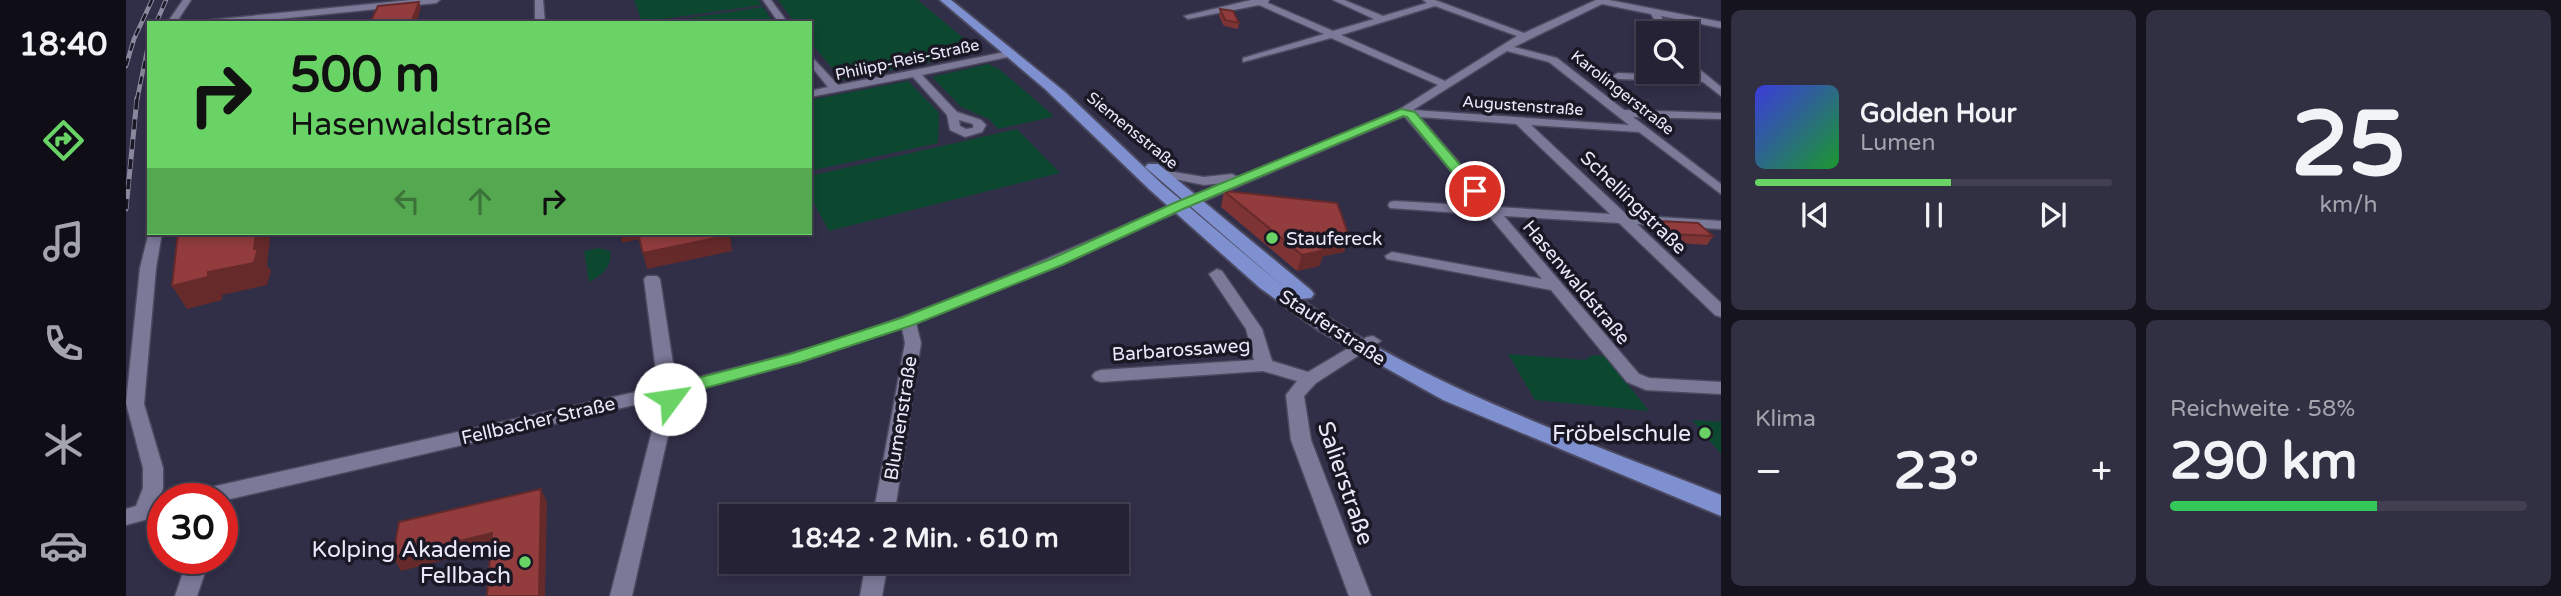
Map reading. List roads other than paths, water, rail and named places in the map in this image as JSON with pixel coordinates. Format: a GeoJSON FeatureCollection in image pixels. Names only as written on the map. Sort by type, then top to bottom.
{"type":"FeatureCollection","features":[{"type":"Feature","properties":{"kind":"main road","name":"Siemensstraße"},"geometry":{"type":"LineString","coordinates":[[945,0],[1186,203]]}},
{"type":"Feature","properties":{"kind":"main road","name":"Siemensstraße"},"geometry":{"type":"LineString","coordinates":[[1050,88],[1159,172],[1186,203]]}},
{"type":"Feature","properties":{"kind":"main road","name":"Stauferstraße"},"geometry":{"type":"LineString","coordinates":[[1186,203],[1367,344],[1451,394],[1721,506]]}},
{"type":"Feature","properties":{"kind":"street"},"geometry":{"type":"LineString","coordinates":[[171,21],[187,0]]}},
{"type":"Feature","properties":{"kind":"street"},"geometry":{"type":"LineString","coordinates":[[230,21],[436,0]]}},
{"type":"Feature","properties":{"kind":"street"},"geometry":{"type":"LineString","coordinates":[[538,0],[540,21]]}},
{"type":"Feature","properties":{"kind":"street"},"geometry":{"type":"LineString","coordinates":[[767,0],[783,21]]}},
{"type":"Feature","properties":{"kind":"street"},"geometry":{"type":"LineString","coordinates":[[1337,0],[1383,19]]}},
{"type":"Feature","properties":{"kind":"street"},"geometry":{"type":"LineString","coordinates":[[1188,16],[1260,1],[1446,85]]}},
{"type":"Feature","properties":{"kind":"street"},"geometry":{"type":"LineString","coordinates":[[1602,1],[1721,25]]}},
{"type":"Feature","properties":{"kind":"street","name":"Fellbacher Straße"},"geometry":{"type":"LineString","coordinates":[[238,491],[669,391],[795,358],[907,322],[1087,249],[1252,175],[1406,113],[1524,36],[1602,1]]}},
{"type":"Feature","properties":{"kind":"street"},"geometry":{"type":"LineString","coordinates":[[1247,60],[1432,2],[1524,36]]}},
{"type":"Feature","properties":{"kind":"street"},"geometry":{"type":"LineString","coordinates":[[1655,12],[1660,21]]}},
{"type":"Feature","properties":{"kind":"street","name":"Karolingerstraße"},"geometry":{"type":"LineString","coordinates":[[1507,48],[1553,60],[1717,184]]}},
{"type":"Feature","properties":{"kind":"street","name":"Philipp-Reis-Straße"},"geometry":{"type":"LineString","coordinates":[[812,94],[1010,54]]}},
{"type":"Feature","properties":{"kind":"street"},"geometry":{"type":"LineString","coordinates":[[812,60],[835,89]]}},
{"type":"Feature","properties":{"kind":"street"},"geometry":{"type":"LineString","coordinates":[[915,73],[953,114]]}},
{"type":"Feature","properties":{"kind":"street"},"geometry":{"type":"LineString","coordinates":[[1699,75],[1721,93]]}},
{"type":"Feature","properties":{"kind":"street"},"geometry":{"type":"LineString","coordinates":[[1618,76],[1703,79]]}},
{"type":"Feature","properties":{"kind":"street","name":"Augustenstraße"},"geometry":{"type":"LineString","coordinates":[[1406,113],[1642,129]]}},
{"type":"Feature","properties":{"kind":"street","name":"Hasenwaldstraße"},"geometry":{"type":"LineString","coordinates":[[1406,113],[1633,378],[1646,384],[1721,388]]}},
{"type":"Feature","properties":{"kind":"street"},"geometry":{"type":"LineString","coordinates":[[1622,113],[1721,116]]}},
{"type":"Feature","properties":{"kind":"street","name":"Schellingstraße"},"geometry":{"type":"LineString","coordinates":[[1520,121],[1721,312]]}},
{"type":"Feature","properties":{"kind":"street"},"geometry":{"type":"LineString","coordinates":[[1159,172],[1204,181],[1252,175]]}},
{"type":"Feature","properties":{"kind":"street"},"geometry":{"type":"LineString","coordinates":[[1395,205],[1721,225]]}},
{"type":"Feature","properties":{"kind":"street"},"geometry":{"type":"LineString","coordinates":[[144,512],[153,488],[153,468],[135,404],[148,268],[155,235]]}},
{"type":"Feature","properties":{"kind":"street"},"geometry":{"type":"LineString","coordinates":[[1392,256],[1553,286]]}},
{"type":"Feature","properties":{"kind":"street","name":"Barbarossaweg"},"geometry":{"type":"LineString","coordinates":[[1217,274],[1254,330],[1264,365]]}},
{"type":"Feature","properties":{"kind":"street"},"geometry":{"type":"LineString","coordinates":[[621,596],[670,399],[652,279]]}},
{"type":"Feature","properties":{"kind":"street","name":"Blumenstraße"},"geometry":{"type":"LineString","coordinates":[[886,504],[913,343],[907,322]]}},
{"type":"Feature","properties":{"kind":"street"},"geometry":{"type":"LineString","coordinates":[[1310,379],[1367,344]]}},
{"type":"Feature","properties":{"kind":"street","name":"Barbarossaweg"},"geometry":{"type":"LineString","coordinates":[[1101,376],[1264,365],[1310,379]]}},
{"type":"Feature","properties":{"kind":"street","name":"Salierstraße"},"geometry":{"type":"LineString","coordinates":[[1310,379],[1295,395],[1301,440],[1360,596]]}},
{"type":"Feature","properties":{"kind":"street"},"geometry":{"type":"LineString","coordinates":[[186,596],[194,574]]}},
{"type":"Feature","properties":{"kind":"street"},"geometry":{"type":"LineString","coordinates":[[871,596],[875,574]]}},
{"type":"Feature","properties":{"kind":"railway"},"geometry":{"type":"LineString","coordinates":[[126,66],[134,39],[152,0]]}},
{"type":"Feature","properties":{"kind":"railway"},"geometry":{"type":"LineString","coordinates":[[157,21],[166,0]]}},
{"type":"Feature","properties":{"kind":"railway"},"geometry":{"type":"LineString","coordinates":[[137,100],[147,51]]}},
{"type":"Feature","properties":{"kind":"railway"},"geometry":{"type":"LineString","coordinates":[[126,209],[137,98]]}},
{"type":"Feature","properties":{"kind":"place","name":"Staufereck"},"geometry":{"type":"Point","coordinates":[1272,238]}},
{"type":"Feature","properties":{"kind":"place","name":"Fröbelschule"},"geometry":{"type":"Point","coordinates":[1705,433]}},
{"type":"Feature","properties":{"kind":"place","name":"Kolping Akademie Fellbach"},"geometry":{"type":"Point","coordinates":[525,562]}}]}
